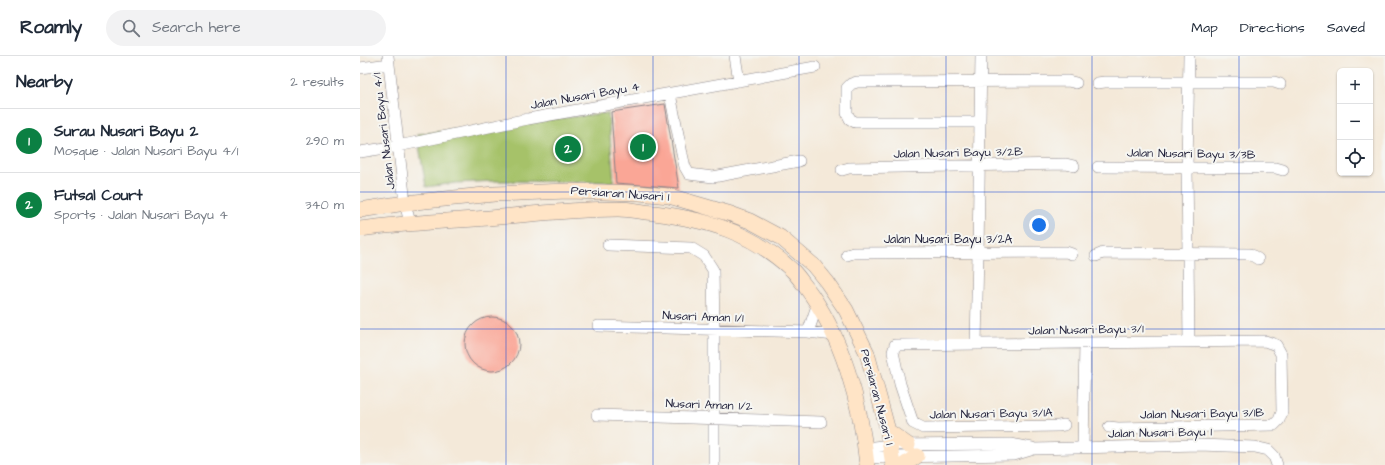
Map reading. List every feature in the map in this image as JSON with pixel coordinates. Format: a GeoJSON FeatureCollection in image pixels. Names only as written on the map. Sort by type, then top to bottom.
{"type":"FeatureCollection","features":[{"type":"Feature","properties":{"kind":"main road","name":"Persiaran Nusari 1"},"geometry":{"type":"LineString","coordinates":[[360,210],[406,203],[494,194],[567,191],[639,193],[669,196],[750,221],[780,237],[813,265],[827,282],[846,310],[867,353],[893,452]]}},
{"type":"Feature","properties":{"kind":"main road","name":"Persiaran Nusari 1"},"geometry":{"type":"LineString","coordinates":[[360,229],[410,223],[576,210],[620,209],[685,218],[728,229],[749,238],[793,271],[818,304],[842,351],[858,410],[867,457]]}},
{"type":"Feature","properties":{"kind":"main road"},"geometry":{"type":"LineString","coordinates":[[893,452],[913,451]]}},
{"type":"Feature","properties":{"kind":"main road"},"geometry":{"type":"LineString","coordinates":[[893,452],[913,451]]}},
{"type":"Feature","properties":{"kind":"street"},"geometry":{"type":"LineString","coordinates":[[735,56],[739,81]]}},
{"type":"Feature","properties":{"kind":"street"},"geometry":{"type":"LineString","coordinates":[[976,344],[981,56]]}},
{"type":"Feature","properties":{"kind":"street"},"geometry":{"type":"LineString","coordinates":[[1189,56],[1187,167],[1189,342]]}},
{"type":"Feature","properties":{"kind":"street"},"geometry":{"type":"LineString","coordinates":[[360,68],[388,60]]}},
{"type":"Feature","properties":{"kind":"street","name":"Jalan Nusari Bayu 4/1"},"geometry":{"type":"LineString","coordinates":[[388,60],[398,146],[410,223]]}},
{"type":"Feature","properties":{"kind":"street","name":"Jalan Nusari Bayu 4"},"geometry":{"type":"LineString","coordinates":[[360,152],[398,146],[528,119],[815,67]]}},
{"type":"Feature","properties":{"kind":"street"},"geometry":{"type":"LineString","coordinates":[[980,122],[855,122],[850,119],[847,113],[848,88],[851,84],[857,82],[1068,81],[1076,83]]}},
{"type":"Feature","properties":{"kind":"street"},"geometry":{"type":"LineString","coordinates":[[1097,83],[1188,81],[1274,82],[1280,84]]}},
{"type":"Feature","properties":{"kind":"street"},"geometry":{"type":"LineString","coordinates":[[670,94],[685,167],[689,174],[713,177],[799,161]]}},
{"type":"Feature","properties":{"kind":"street","name":"Jalan Nusari Bayu 3/2B"},"geometry":{"type":"LineString","coordinates":[[842,170],[850,168],[979,165],[1066,164],[1074,166]]}},
{"type":"Feature","properties":{"kind":"street","name":"Jalan Nusari Bayu 3/3B"},"geometry":{"type":"LineString","coordinates":[[1098,166],[1276,168],[1283,170]]}},
{"type":"Feature","properties":{"kind":"street"},"geometry":{"type":"LineString","coordinates":[[608,244],[691,248],[704,256],[713,270],[714,465]]}},
{"type":"Feature","properties":{"kind":"street","name":"Jalan Nusari Bayu 3/2A"},"geometry":{"type":"LineString","coordinates":[[847,255],[853,253],[978,252],[1066,252],[1072,254]]}},
{"type":"Feature","properties":{"kind":"street"},"geometry":{"type":"LineString","coordinates":[[1096,256],[1103,253],[1250,254],[1258,259]]}},
{"type":"Feature","properties":{"kind":"street"},"geometry":{"type":"LineString","coordinates":[[808,332],[818,304]]}},
{"type":"Feature","properties":{"kind":"street","name":"Nusari Aman 1/1"},"geometry":{"type":"LineString","coordinates":[[598,326],[808,332],[834,335]]}},
{"type":"Feature","properties":{"kind":"street","name":"Jalan Nusari Bayu 3/1"},"geometry":{"type":"LineString","coordinates":[[900,384],[893,352],[895,346],[1086,342],[1266,341],[1276,345],[1281,354],[1282,383]]}},
{"type":"Feature","properties":{"kind":"street"},"geometry":{"type":"LineString","coordinates":[[1083,447],[1086,342]]}},
{"type":"Feature","properties":{"kind":"street","name":"Jalan Nusari Bayu 3/1B"},"geometry":{"type":"LineString","coordinates":[[1110,427],[1274,425],[1279,420],[1282,412],[1282,383]]}},
{"type":"Feature","properties":{"kind":"street","name":"Jalan Nusari Bayu 3/1A"},"geometry":{"type":"LineString","coordinates":[[900,384],[912,423],[923,428],[1064,425]]}},
{"type":"Feature","properties":{"kind":"street","name":"Nusari Aman 1/2"},"geometry":{"type":"LineString","coordinates":[[597,415],[821,422]]}},
{"type":"Feature","properties":{"kind":"street","name":"Jalan Nusari Bayu 1"},"geometry":{"type":"LineString","coordinates":[[913,451],[1014,454],[1034,449],[1083,447],[1199,445],[1255,447],[1268,450],[1274,456],[1277,465]]}},
{"type":"Feature","properties":{"kind":"street"},"geometry":{"type":"LineString","coordinates":[[867,457],[893,452]]}},
{"type":"Feature","properties":{"kind":"green space"},"geometry":{"type":"Polygon","coordinates":[[[608,113],[614,182],[495,181],[456,183],[426,187],[417,134],[608,113]]]}},
{"type":"Feature","properties":{"kind":"building"},"geometry":{"type":"Polygon","coordinates":[[[665,104],[679,188],[616,183],[611,112],[665,104]]]}},
{"type":"Feature","properties":{"kind":"building"},"geometry":{"type":"Polygon","coordinates":[[[487,317],[497,317],[507,321],[515,329],[519,339],[519,349],[515,359],[507,367],[497,371],[487,371],[477,367],[469,359],[465,349],[465,339],[469,329],[477,321],[487,317]]]}},
{"type":"Feature","properties":{"kind":"place","name":"Surau Nusari Bayu 2"},"geometry":{"type":"Point","coordinates":[643,147]}},
{"type":"Feature","properties":{"kind":"place","name":"Futsal Court"},"geometry":{"type":"Point","coordinates":[568,149]}}]}
